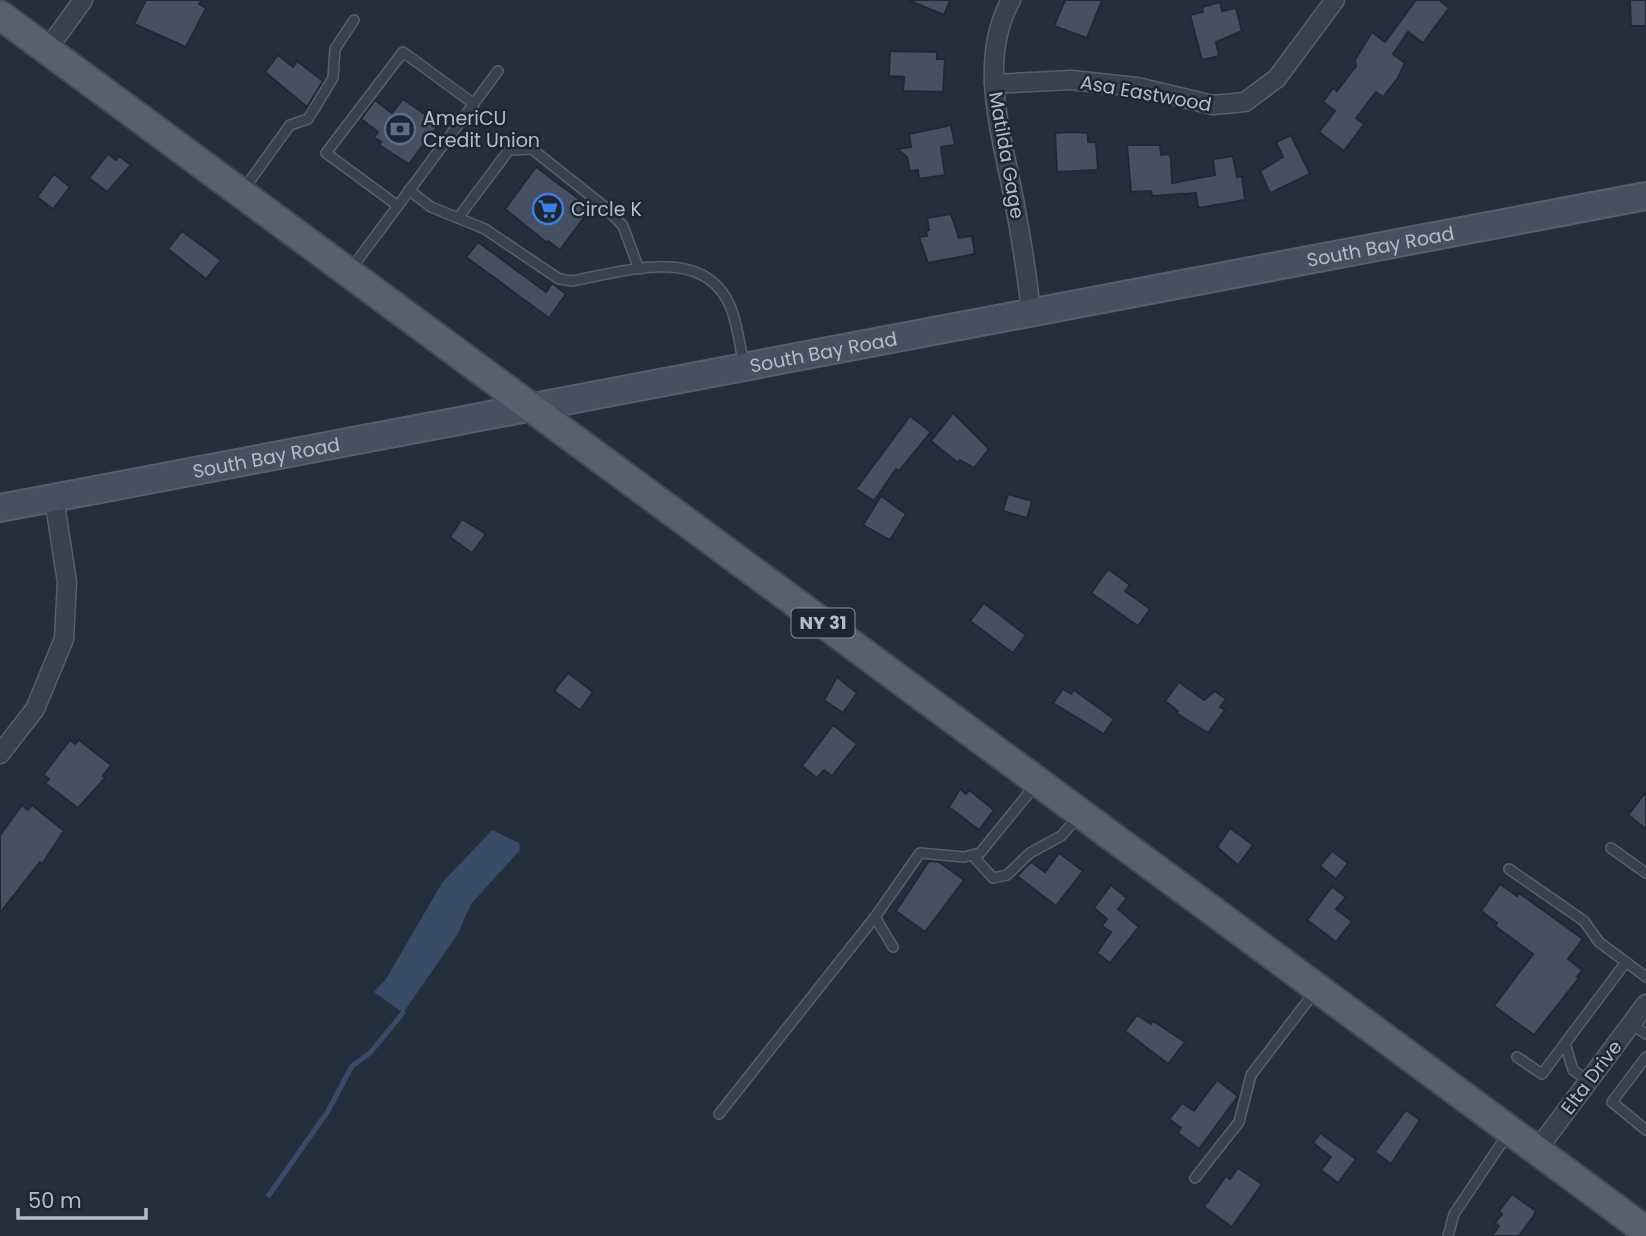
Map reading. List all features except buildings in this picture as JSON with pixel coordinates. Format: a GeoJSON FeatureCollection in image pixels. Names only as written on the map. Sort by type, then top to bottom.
{"type":"FeatureCollection","features":[{"type":"Feature","properties":{"kind":"main road","name":"NY 31"},"geometry":{"type":"LineString","coordinates":[[0,15],[1646,1231]]}},
{"type":"Feature","properties":{"kind":"street"},"geometry":{"type":"LineString","coordinates":[[47,50],[83,0]]}},
{"type":"Feature","properties":{"kind":"street","name":"Matilda Gage"},"geometry":{"type":"LineString","coordinates":[[1011,0],[1002,17],[996,41],[994,84],[1023,248],[1031,312]]}},
{"type":"Feature","properties":{"kind":"street","name":"Asa Eastwood"},"geometry":{"type":"LineString","coordinates":[[994,84],[1071,80],[1137,87],[1213,105],[1245,102],[1277,78],[1335,0]]}},
{"type":"Feature","properties":{"kind":"street","name":"South Bay Road"},"geometry":{"type":"LineString","coordinates":[[0,508],[1646,196]]}},
{"type":"Feature","properties":{"kind":"street"},"geometry":{"type":"LineString","coordinates":[[0,754],[35,709],[64,639],[67,582],[54,498]]}},
{"type":"Feature","properties":{"kind":"street","name":"Elta Drive"},"geometry":{"type":"LineString","coordinates":[[1537,1150],[1588,1081],[1639,1029],[1646,1004]]}},
{"type":"Feature","properties":{"kind":"lane"},"geometry":{"type":"LineString","coordinates":[[242,194],[280,135],[290,125],[308,119],[333,78],[335,49],[354,19]]}},
{"type":"Feature","properties":{"kind":"lane"},"geometry":{"type":"LineString","coordinates":[[398,206],[326,153],[403,52],[474,104]]}},
{"type":"Feature","properties":{"kind":"lane"},"geometry":{"type":"LineString","coordinates":[[348,273],[498,71]]}},
{"type":"Feature","properties":{"kind":"lane"},"geometry":{"type":"LineString","coordinates":[[458,218],[509,149],[532,149],[606,207],[624,226],[639,269]]}},
{"type":"Feature","properties":{"kind":"lane"},"geometry":{"type":"LineString","coordinates":[[410,190],[431,207],[485,229],[559,279],[572,281],[673,264],[698,273],[720,289],[731,309],[744,367]]}},
{"type":"Feature","properties":{"kind":"lane"},"geometry":{"type":"LineString","coordinates":[[719,1114],[875,917],[920,853],[980,853],[1038,782]]}},
{"type":"Feature","properties":{"kind":"lane"},"geometry":{"type":"LineString","coordinates":[[972,855],[993,878],[1007,875],[1030,853],[1061,836],[1081,814]]}},
{"type":"Feature","properties":{"kind":"lane"},"geometry":{"type":"LineString","coordinates":[[1611,848],[1646,873]]}},
{"type":"Feature","properties":{"kind":"lane"},"geometry":{"type":"LineString","coordinates":[[1509,869],[1584,921],[1600,942],[1646,977]]}},
{"type":"Feature","properties":{"kind":"lane"},"geometry":{"type":"LineString","coordinates":[[875,917],[893,947]]}},
{"type":"Feature","properties":{"kind":"lane"},"geometry":{"type":"LineString","coordinates":[[1517,1057],[1542,1074],[1626,962]]}},
{"type":"Feature","properties":{"kind":"lane"},"geometry":{"type":"LineString","coordinates":[[1195,1178],[1239,1122],[1251,1075],[1317,988]]}},
{"type":"Feature","properties":{"kind":"lane"},"geometry":{"type":"LineString","coordinates":[[1565,1043],[1573,1070],[1588,1081]]}},
{"type":"Feature","properties":{"kind":"lane"},"geometry":{"type":"LineString","coordinates":[[1646,1057],[1612,1102],[1646,1130]]}},
{"type":"Feature","properties":{"kind":"lane"},"geometry":{"type":"LineString","coordinates":[[1448,1236],[1454,1214],[1473,1190],[1485,1164],[1510,1131]]}},
{"type":"Feature","properties":{"kind":"water"},"geometry":{"type":"Polygon","coordinates":[[[492,830],[519,843],[520,850],[471,904],[457,935],[403,1013],[374,992],[386,979],[442,883],[492,830]]]}},
{"type":"Feature","properties":{"kind":"waterway"},"geometry":{"type":"LineString","coordinates":[[269,1195],[328,1111],[352,1066],[370,1053],[403,1013]]}},
{"type":"Feature","properties":{"kind":"place","name":"AmeriCU Credit Union"},"geometry":{"type":"Point","coordinates":[400,129]}},
{"type":"Feature","properties":{"kind":"place","name":"Circle K"},"geometry":{"type":"Point","coordinates":[548,209]}}]}
